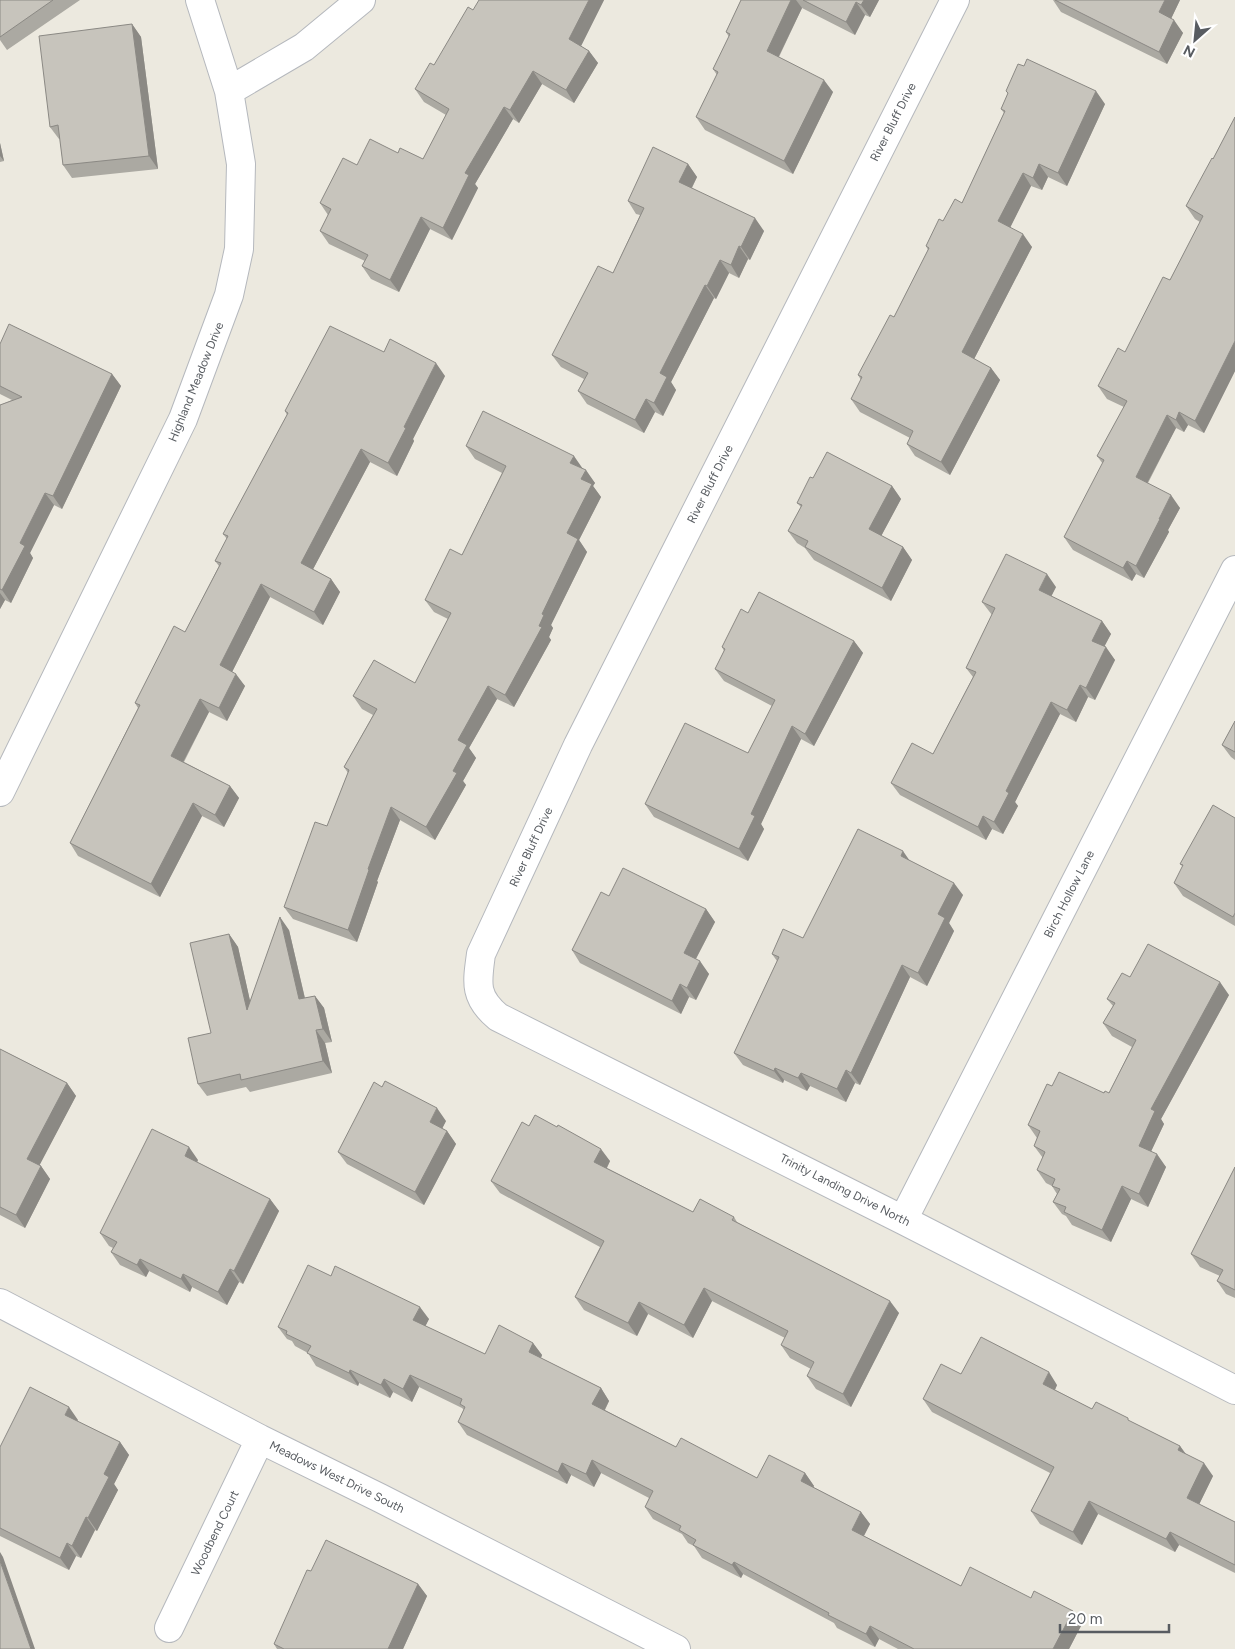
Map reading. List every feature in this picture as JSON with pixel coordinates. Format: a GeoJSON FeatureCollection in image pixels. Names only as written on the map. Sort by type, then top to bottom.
{"type":"FeatureCollection","features":[{"type":"Feature","properties":{"kind":"street","name":"Highland Meadow Drive"},"geometry":{"type":"LineString","coordinates":[[0,792],[183,419],[229,296],[239,249],[241,164],[229,91],[200,0]]}},
{"type":"Feature","properties":{"kind":"street"},"geometry":{"type":"LineString","coordinates":[[229,91],[304,47],[361,0]]}},
{"type":"Feature","properties":{"kind":"street","name":"River Bluff Drive"},"geometry":{"type":"LineString","coordinates":[[478,973],[481,954],[578,745],[954,0]]}},
{"type":"Feature","properties":{"kind":"street","name":"Birch Hollow Lane"},"geometry":{"type":"LineString","coordinates":[[903,1220],[1235,570]]}},
{"type":"Feature","properties":{"kind":"street","name":"Trinity Landing Drive North"},"geometry":{"type":"LineString","coordinates":[[478,973],[479,992],[486,1007],[498,1017],[903,1220],[1235,1390]]}},
{"type":"Feature","properties":{"kind":"street","name":"Meadows West Drive South"},"geometry":{"type":"LineString","coordinates":[[0,1302],[260,1439],[676,1649]]}},
{"type":"Feature","properties":{"kind":"street","name":"Woodbend Court"},"geometry":{"type":"LineString","coordinates":[[169,1628],[260,1439]]}},
{"type":"Feature","properties":{"kind":"building"},"geometry":{"type":"Polygon","coordinates":[[[0,0],[53,0],[0,37],[0,0]]]}},
{"type":"Feature","properties":{"kind":"building"},"geometry":{"type":"Polygon","coordinates":[[[479,0],[589,0],[569,39],[589,51],[566,90],[533,71],[510,110],[504,107],[465,173],[469,175],[443,228],[421,217],[390,280],[362,266],[368,255],[320,231],[331,209],[320,203],[343,158],[357,165],[370,139],[398,153],[400,148],[423,159],[449,109],[415,89],[430,63],[434,65],[468,7],[473,10],[479,0]]]}},
{"type":"Feature","properties":{"kind":"building"},"geometry":{"type":"Polygon","coordinates":[[[741,0],[791,0],[767,51],[824,80],[784,161],[696,117],[718,72],[713,69],[730,34],[726,32],[741,0]]]}},
{"type":"Feature","properties":{"kind":"building"},"geometry":{"type":"Polygon","coordinates":[[[803,0],[864,0],[861,5],[856,2],[846,22],[803,0]]]}},
{"type":"Feature","properties":{"kind":"building"},"geometry":{"type":"Polygon","coordinates":[[[1055,0],[1165,0],[1159,12],[1174,20],[1159,52],[1055,0]]]}},
{"type":"Feature","properties":{"kind":"building"},"geometry":{"type":"Polygon","coordinates":[[[132,24],[149,156],[63,165],[58,125],[50,127],[39,36],[132,24]]]}},
{"type":"Feature","properties":{"kind":"building"},"geometry":{"type":"Polygon","coordinates":[[[1027,59],[1096,91],[1058,173],[1039,164],[1033,178],[1023,173],[998,221],[1023,234],[962,352],[991,368],[941,462],[907,444],[913,431],[851,399],[862,377],[858,375],[890,315],[894,317],[929,248],[926,246],[939,219],[943,221],[955,199],[962,203],[1005,111],[1001,109],[1008,93],[1006,91],[1018,64],[1024,66],[1027,59]]]}},
{"type":"Feature","properties":{"kind":"building"},"geometry":{"type":"Polygon","coordinates":[[[1235,117],[1235,341],[1195,421],[1179,412],[1176,420],[1167,415],[1136,477],[1171,495],[1136,566],[1127,561],[1123,568],[1064,537],[1104,460],[1097,456],[1127,401],[1098,386],[1118,348],[1125,352],[1163,277],[1170,280],[1203,216],[1186,206],[1235,117]]]}},
{"type":"Feature","properties":{"kind":"building"},"geometry":{"type":"Polygon","coordinates":[[[653,147],[688,164],[679,182],[755,218],[741,247],[739,246],[731,265],[720,260],[707,286],[705,285],[660,373],[667,377],[654,403],[646,399],[635,420],[578,391],[588,373],[552,355],[598,266],[613,273],[644,208],[628,201],[653,147]]]}},
{"type":"Feature","properties":{"kind":"building"},"geometry":{"type":"Polygon","coordinates":[[[9,324],[112,374],[53,496],[45,493],[20,543],[25,546],[2,590],[0,589],[0,405],[22,397],[0,386],[0,344],[9,324]]]}},
{"type":"Feature","properties":{"kind":"building"},"geometry":{"type":"Polygon","coordinates":[[[330,326],[384,352],[390,339],[436,363],[388,463],[361,449],[301,563],[331,579],[314,612],[261,584],[220,665],[236,674],[219,708],[200,699],[171,756],[230,786],[215,815],[193,803],[151,884],[70,843],[140,705],[135,703],[174,626],[185,632],[221,563],[215,561],[228,536],[223,534],[288,413],[285,411],[330,326]]]}},
{"type":"Feature","properties":{"kind":"building"},"geometry":{"type":"Polygon","coordinates":[[[483,411],[574,456],[570,463],[586,470],[581,479],[592,484],[567,533],[578,539],[542,614],[544,615],[539,626],[542,627],[505,695],[488,686],[458,740],[467,745],[453,771],[457,773],[426,827],[391,807],[348,930],[284,907],[315,822],[327,826],[349,770],[344,767],[377,709],[353,696],[374,660],[415,683],[451,613],[425,600],[450,549],[462,555],[506,466],[466,446],[483,411]]]}},
{"type":"Feature","properties":{"kind":"building"},"geometry":{"type":"Polygon","coordinates":[[[827,452],[892,486],[869,529],[903,547],[882,588],[805,547],[808,541],[788,531],[802,505],[797,503],[810,477],[813,478],[827,452]]]}},
{"type":"Feature","properties":{"kind":"building"},"geometry":{"type":"Polygon","coordinates":[[[1006,554],[1047,574],[1039,590],[1102,621],[1092,641],[1106,647],[1086,688],[1080,685],[1067,710],[1051,702],[1006,791],[1009,793],[994,822],[983,816],[978,827],[891,783],[912,743],[933,754],[976,672],[966,668],[995,608],[982,602],[1006,554]]]}},
{"type":"Feature","properties":{"kind":"building"},"geometry":{"type":"Polygon","coordinates":[[[759,592],[854,641],[805,734],[792,726],[751,814],[755,816],[739,849],[645,804],[685,723],[748,753],[775,700],[715,669],[725,649],[722,647],[741,609],[748,613],[759,592]]]}},
{"type":"Feature","properties":{"kind":"building"},"geometry":{"type":"Polygon","coordinates":[[[1235,721],[1235,752],[1222,745],[1235,721]]]}},
{"type":"Feature","properties":{"kind":"building"},"geometry":{"type":"Polygon","coordinates":[[[1213,805],[1235,818],[1235,913],[1233,917],[1174,883],[1183,865],[1180,864],[1213,805]]]}},
{"type":"Feature","properties":{"kind":"building"},"geometry":{"type":"Polygon","coordinates":[[[858,829],[903,851],[901,856],[954,883],[938,914],[945,918],[918,973],[902,965],[851,1073],[846,1070],[837,1089],[801,1073],[798,1078],[775,1068],[774,1071],[734,1053],[779,957],[772,954],[783,929],[803,938],[858,829]]]}},
{"type":"Feature","properties":{"kind":"building"},"geometry":{"type":"Polygon","coordinates":[[[623,868],[706,909],[684,953],[700,961],[687,988],[680,984],[672,1001],[572,950],[601,892],[609,896],[623,868]]]}},
{"type":"Feature","properties":{"kind":"building"},"geometry":{"type":"Polygon","coordinates":[[[280,917],[299,999],[315,996],[323,1029],[316,1030],[323,1061],[241,1080],[240,1074],[198,1084],[188,1038],[211,1033],[190,943],[229,934],[247,1010],[280,917]]]}},
{"type":"Feature","properties":{"kind":"building"},"geometry":{"type":"Polygon","coordinates":[[[1148,944],[1220,982],[1151,1109],[1155,1111],[1139,1146],[1157,1154],[1139,1194],[1122,1186],[1102,1230],[1064,1212],[1066,1207],[1053,1202],[1060,1189],[1052,1186],[1055,1179],[1037,1170],[1045,1152],[1034,1146],[1040,1131],[1028,1125],[1047,1084],[1052,1086],[1059,1072],[1104,1093],[1105,1091],[1109,1093],[1136,1040],[1103,1023],[1115,1003],[1107,999],[1122,973],[1130,977],[1148,944]]]}},
{"type":"Feature","properties":{"kind":"building"},"geometry":{"type":"Polygon","coordinates":[[[0,1049],[67,1083],[27,1159],[41,1166],[16,1215],[0,1207],[0,1049]]]}},
{"type":"Feature","properties":{"kind":"building"},"geometry":{"type":"Polygon","coordinates":[[[385,1081],[437,1108],[430,1122],[447,1131],[415,1192],[338,1152],[374,1082],[382,1087],[385,1081]]]}},
{"type":"Feature","properties":{"kind":"building"},"geometry":{"type":"Polygon","coordinates":[[[535,1115],[557,1127],[558,1125],[601,1149],[594,1162],[693,1212],[700,1199],[734,1217],[732,1220],[890,1301],[843,1394],[807,1376],[814,1362],[781,1345],[788,1331],[704,1288],[684,1325],[639,1302],[628,1323],[575,1297],[604,1241],[491,1181],[522,1122],[529,1126],[535,1115]]]}},
{"type":"Feature","properties":{"kind":"building"},"geometry":{"type":"Polygon","coordinates":[[[152,1129],[189,1147],[185,1156],[270,1199],[234,1271],[230,1269],[218,1292],[183,1274],[181,1279],[140,1259],[137,1265],[111,1252],[117,1242],[100,1233],[152,1129]]]}},
{"type":"Feature","properties":{"kind":"building"},"geometry":{"type":"Polygon","coordinates":[[[1235,1167],[1235,1290],[1217,1281],[1223,1270],[1191,1254],[1235,1167]]]}},
{"type":"Feature","properties":{"kind":"building"},"geometry":{"type":"Polygon","coordinates":[[[308,1265],[331,1276],[335,1266],[420,1307],[413,1320],[485,1354],[499,1325],[533,1343],[529,1352],[601,1388],[592,1404],[676,1447],[681,1438],[757,1478],[769,1455],[805,1473],[801,1481],[861,1512],[852,1530],[961,1586],[970,1567],[1031,1598],[1034,1591],[1073,1611],[1053,1649],[914,1649],[870,1626],[866,1634],[828,1615],[829,1613],[734,1562],[732,1565],[693,1545],[696,1540],[679,1530],[681,1526],[645,1507],[653,1491],[592,1460],[586,1474],[562,1463],[558,1472],[458,1422],[465,1407],[460,1404],[462,1399],[410,1375],[403,1389],[384,1379],[381,1385],[350,1370],[349,1373],[307,1353],[311,1346],[286,1334],[287,1331],[278,1327],[308,1265]]]}},
{"type":"Feature","properties":{"kind":"building"},"geometry":{"type":"Polygon","coordinates":[[[981,1337],[1049,1372],[1043,1384],[1092,1409],[1096,1402],[1180,1446],[1178,1450],[1204,1463],[1187,1498],[1235,1522],[1235,1565],[1170,1532],[1166,1539],[1089,1501],[1073,1532],[1031,1511],[1054,1467],[923,1399],[941,1364],[961,1374],[981,1337]]]}},
{"type":"Feature","properties":{"kind":"building"},"geometry":{"type":"Polygon","coordinates":[[[30,1387],[69,1407],[65,1415],[120,1442],[104,1474],[109,1477],[88,1518],[86,1517],[72,1546],[67,1543],[60,1558],[0,1528],[0,1447],[30,1387]]]}},
{"type":"Feature","properties":{"kind":"building"},"geometry":{"type":"Polygon","coordinates":[[[326,1540],[418,1584],[388,1649],[284,1649],[274,1644],[307,1570],[311,1571],[326,1540]]]}},
{"type":"Feature","properties":{"kind":"building"},"geometry":{"type":"Polygon","coordinates":[[[0,1561],[31,1649],[0,1649],[0,1561]]]}}]}
